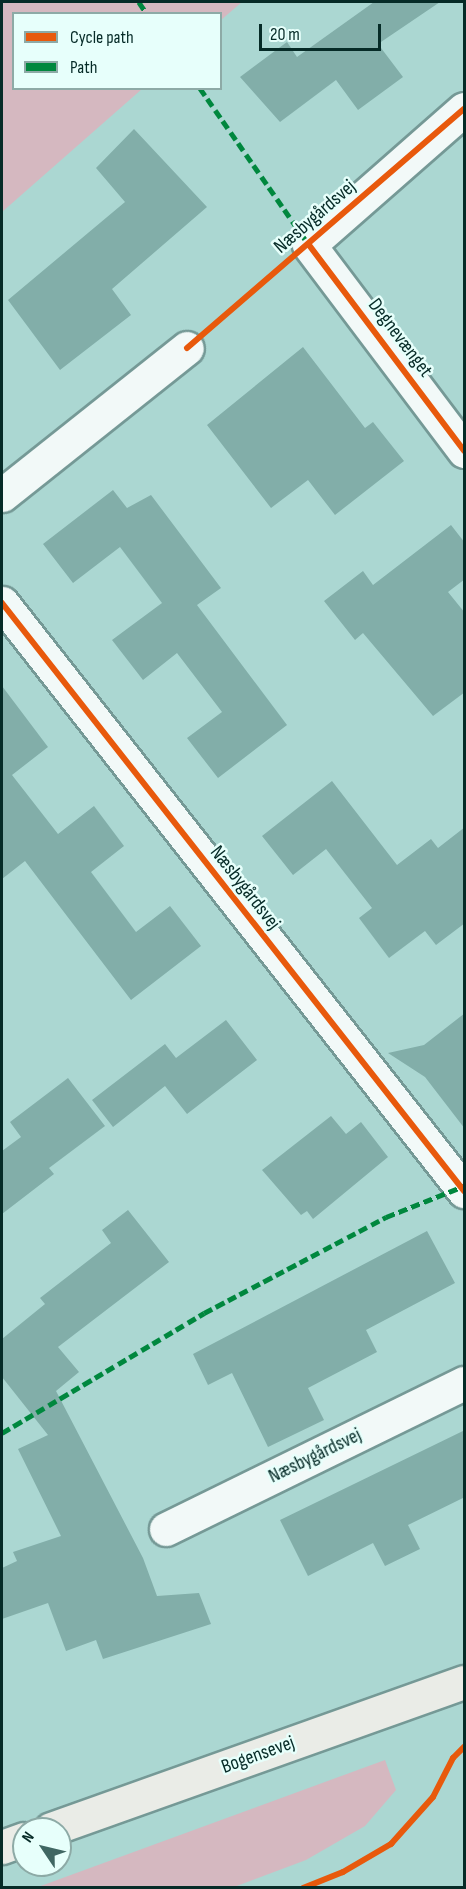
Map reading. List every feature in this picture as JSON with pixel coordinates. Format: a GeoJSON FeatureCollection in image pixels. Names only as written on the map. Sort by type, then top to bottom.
{"type":"FeatureCollection","features":[{"type":"Feature","properties":{"kind":"main road","name":"Bogensevej"},"geometry":{"type":"LineString","coordinates":[[72,1822],[465,1682]]}},
{"type":"Feature","properties":{"kind":"street","name":"Næsbygårdsvej"},"geometry":{"type":"LineString","coordinates":[[309,245],[465,109]]}},
{"type":"Feature","properties":{"kind":"street","name":"Degnevænget"},"geometry":{"type":"LineString","coordinates":[[309,245],[465,451]]}},
{"type":"Feature","properties":{"kind":"street"},"geometry":{"type":"LineString","coordinates":[[2,495],[187,348]]}},
{"type":"Feature","properties":{"kind":"street","name":"Næsbygårdsvej"},"geometry":{"type":"LineString","coordinates":[[2,603],[465,1191]]}},
{"type":"Feature","properties":{"kind":"street","name":"Næsbygårdsvej"},"geometry":{"type":"LineString","coordinates":[[166,1529],[465,1383]]}},
{"type":"Feature","properties":{"kind":"shaded area"},"geometry":{"type":"Polygon","coordinates":[[[2,2],[242,2],[222,19],[222,12],[12,12],[12,90],[141,90],[2,212],[2,2]]]}},
{"type":"Feature","properties":{"kind":"shaded area"},"geometry":{"type":"Polygon","coordinates":[[[385,1760],[396,1790],[365,1826],[306,1860],[234,1887],[38,1887],[65,1877],[72,1877],[72,1875],[385,1760]]]}},
{"type":"Feature","properties":{"kind":"building"},"geometry":{"type":"Polygon","coordinates":[[[374,2],[440,2],[378,44],[403,77],[358,110],[336,80],[280,122],[240,77],[287,42],[297,57],[374,2]]]}},
{"type":"Feature","properties":{"kind":"building"},"geometry":{"type":"Polygon","coordinates":[[[134,129],[207,207],[112,289],[131,315],[60,370],[8,300],[125,202],[96,168],[134,129]]]}},
{"type":"Feature","properties":{"kind":"building"},"geometry":{"type":"Polygon","coordinates":[[[303,347],[365,428],[373,422],[404,461],[335,515],[308,480],[271,508],[207,425],[303,347]]]}},
{"type":"Feature","properties":{"kind":"building"},"geometry":{"type":"Polygon","coordinates":[[[113,490],[127,508],[151,495],[221,588],[197,605],[287,725],[218,778],[187,738],[222,712],[177,653],[143,680],[112,640],[162,603],[120,547],[73,583],[43,544],[113,490]]]}},
{"type":"Feature","properties":{"kind":"building"},"geometry":{"type":"Polygon","coordinates":[[[451,525],[465,543],[465,579],[448,592],[465,613],[465,692],[433,716],[363,633],[355,640],[324,601],[363,571],[373,585],[451,525]]]}},
{"type":"Feature","properties":{"kind":"building"},"geometry":{"type":"Polygon","coordinates":[[[2,686],[48,747],[12,775],[58,834],[94,806],[124,846],[91,872],[136,932],[170,906],[201,946],[131,1000],[25,861],[2,879],[2,686]]]}},
{"type":"Feature","properties":{"kind":"building"},"geometry":{"type":"Polygon","coordinates":[[[332,781],[397,865],[431,839],[438,848],[465,827],[465,923],[436,945],[425,931],[389,958],[359,918],[372,908],[326,849],[293,875],[262,836],[332,781]]]}},
{"type":"Feature","properties":{"kind":"building"},"geometry":{"type":"Polygon","coordinates":[[[465,1013],[465,1129],[425,1077],[388,1053],[424,1045],[465,1013]]]}},
{"type":"Feature","properties":{"kind":"building"},"geometry":{"type":"Polygon","coordinates":[[[226,1020],[257,1060],[187,1114],[165,1086],[113,1127],[92,1100],[165,1044],[176,1058],[226,1020]]]}},
{"type":"Feature","properties":{"kind":"building"},"geometry":{"type":"Polygon","coordinates":[[[68,1078],[105,1126],[49,1168],[54,1174],[2,1214],[2,1151],[21,1137],[10,1122],[68,1078]]]}},
{"type":"Feature","properties":{"kind":"building"},"geometry":{"type":"Polygon","coordinates":[[[331,1116],[346,1134],[361,1122],[388,1157],[313,1219],[307,1211],[301,1215],[262,1170],[331,1116]]]}},
{"type":"Feature","properties":{"kind":"building"},"geometry":{"type":"Polygon","coordinates":[[[128,1210],[169,1262],[58,1347],[79,1372],[56,1391],[143,1558],[157,1596],[199,1593],[211,1624],[103,1659],[96,1640],[66,1651],[48,1603],[2,1619],[2,1568],[17,1561],[13,1552],[61,1536],[18,1449],[48,1435],[2,1377],[2,1339],[45,1304],[40,1298],[111,1243],[102,1230],[128,1210]]]}},
{"type":"Feature","properties":{"kind":"building"},"geometry":{"type":"Polygon","coordinates":[[[427,1231],[455,1283],[366,1330],[377,1352],[308,1388],[324,1420],[268,1447],[232,1373],[208,1385],[193,1354],[427,1231]]]}},
{"type":"Feature","properties":{"kind":"building"},"geometry":{"type":"Polygon","coordinates":[[[465,1430],[465,1497],[408,1525],[420,1549],[385,1566],[373,1543],[308,1576],[280,1520],[465,1430]]]}},
{"type":"Feature","properties":{"kind":"marked path"},"geometry":{"type":"LineString","coordinates":[[139,2],[146,12]]}},
{"type":"Feature","properties":{"kind":"marked path"},"geometry":{"type":"LineString","coordinates":[[201,90],[309,245]]}},
{"type":"Feature","properties":{"kind":"marked path"},"geometry":{"type":"LineString","coordinates":[[2,1433],[204,1313],[386,1217],[464,1186]]}},
{"type":"Feature","properties":{"kind":"cycle path"},"geometry":{"type":"LineString","coordinates":[[187,348],[464,109]]}},
{"type":"Feature","properties":{"kind":"cycle path"},"geometry":{"type":"LineString","coordinates":[[309,245],[464,451]]}},
{"type":"Feature","properties":{"kind":"cycle path"},"geometry":{"type":"LineString","coordinates":[[2,603],[464,1191]]}},
{"type":"Feature","properties":{"kind":"cycle path"},"geometry":{"type":"LineString","coordinates":[[303,1888],[343,1872],[391,1844],[433,1797],[453,1758],[464,1747]]}}]}
